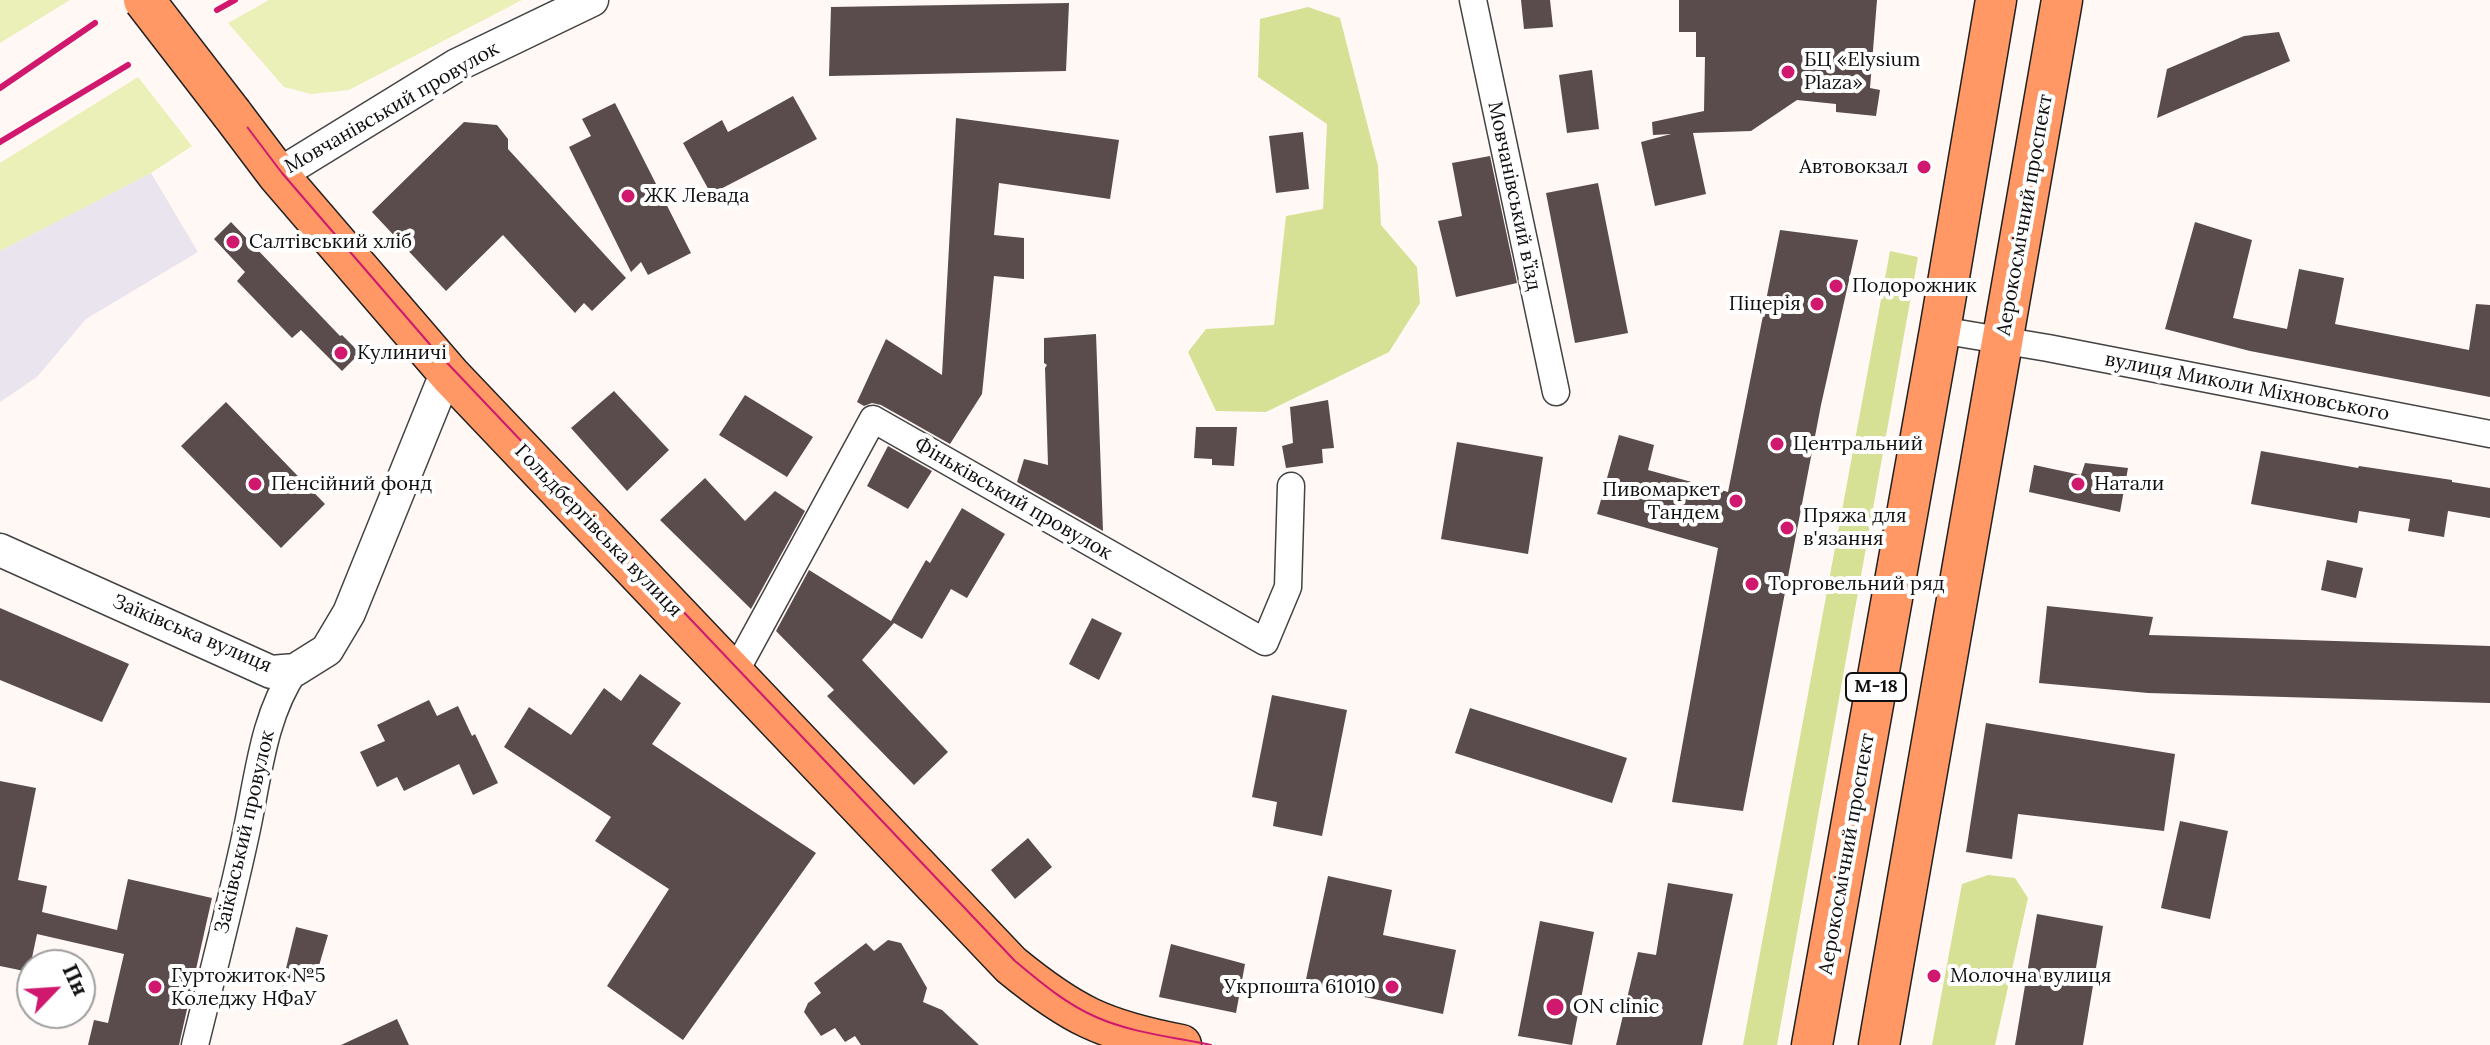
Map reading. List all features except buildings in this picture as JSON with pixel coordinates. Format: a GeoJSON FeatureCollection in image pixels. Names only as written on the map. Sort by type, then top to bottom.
{"type":"FeatureCollection","features":[{"type":"Feature","properties":{"kind":"main road","name":"Гольдбергівська вулиця"},"geometry":{"type":"LineString","coordinates":[[144,0],[278,175],[450,375],[1011,965],[1066,1007],[1094,1022],[1118,1031],[1181,1045]]}},
{"type":"Feature","properties":{"kind":"main road","name":"Аерокосмічний проспект"},"geometry":{"type":"LineString","coordinates":[[1812,1045],[1996,0]]}},
{"type":"Feature","properties":{"kind":"main road","name":"Аерокосмічний проспект"},"geometry":{"type":"LineString","coordinates":[[1879,1045],[2062,0]]}},
{"type":"Feature","properties":{"kind":"street","name":"Мовчанівський провулок"},"geometry":{"type":"LineString","coordinates":[[278,175],[457,65],[592,0]]}},
{"type":"Feature","properties":{"kind":"street","name":"Мовчанівський в’їзд"},"geometry":{"type":"LineString","coordinates":[[1473,0],[1556,392]]}},
{"type":"Feature","properties":{"kind":"street","name":"вулиця Миколи Міхновського"},"geometry":{"type":"LineString","coordinates":[[1940,330],[2490,434]]}},
{"type":"Feature","properties":{"kind":"street","name":"Заїківська вулиця"},"geometry":{"type":"LineString","coordinates":[[0,550],[271,672],[295,670],[327,650],[349,613],[441,386],[450,375]]}},
{"type":"Feature","properties":{"kind":"street","name":"Фіньківський провулок"},"geometry":{"type":"LineString","coordinates":[[734,674],[873,419],[1265,642],[1288,587],[1291,486]]}},
{"type":"Feature","properties":{"kind":"street","name":"Заїківський провулок"},"geometry":{"type":"LineString","coordinates":[[195,1045],[270,722],[279,693],[295,670]]}},
{"type":"Feature","properties":{"kind":"shaded area"},"geometry":{"type":"Polygon","coordinates":[[[151,173],[198,252],[86,319],[37,377],[0,402],[0,251],[151,173]]]}},
{"type":"Feature","properties":{"kind":"green space"},"geometry":{"type":"Polygon","coordinates":[[[0,0],[70,0],[0,43],[0,0]]]}},
{"type":"Feature","properties":{"kind":"green space"},"geometry":{"type":"Polygon","coordinates":[[[269,0],[522,0],[349,90],[311,94],[284,87],[228,23],[269,0]]]}},
{"type":"Feature","properties":{"kind":"green space"},"geometry":{"type":"Polygon","coordinates":[[[1308,7],[1340,18],[1378,166],[1381,225],[1417,267],[1420,303],[1389,352],[1266,412],[1216,411],[1188,352],[1206,329],[1274,325],[1286,216],[1323,209],[1327,124],[1258,77],[1260,19],[1308,7]]]}},
{"type":"Feature","properties":{"kind":"green space"},"geometry":{"type":"Polygon","coordinates":[[[138,77],[192,146],[151,173],[0,251],[0,163],[138,77]]]}},
{"type":"Feature","properties":{"kind":"green space"},"geometry":{"type":"Polygon","coordinates":[[[1890,251],[1918,257],[1777,1045],[1743,1045],[1890,251]]]}},
{"type":"Feature","properties":{"kind":"green space"},"geometry":{"type":"Polygon","coordinates":[[[1988,875],[2015,878],[2028,898],[1995,1045],[1932,1045],[1962,884],[1988,875]]]}},
{"type":"Feature","properties":{"kind":"tram line"},"geometry":{"type":"LineString","coordinates":[[151,0],[282,173],[433,348],[1015,961],[1064,999],[1096,1017],[1138,1031],[1211,1045]]}},
{"type":"Feature","properties":{"kind":"railway"},"geometry":{"type":"LineString","coordinates":[[217,10],[235,0]]}},
{"type":"Feature","properties":{"kind":"railway"},"geometry":{"type":"LineString","coordinates":[[0,88],[95,23]]}},
{"type":"Feature","properties":{"kind":"railway"},"geometry":{"type":"LineString","coordinates":[[0,142],[128,65]]}},
{"type":"Feature","properties":{"kind":"place","name":"БЦ «Elysium Plaza»"},"geometry":{"type":"Point","coordinates":[1788,72]}},
{"type":"Feature","properties":{"kind":"place","name":"Автовокзал"},"geometry":{"type":"Point","coordinates":[1924,167]}},
{"type":"Feature","properties":{"kind":"place","name":"ЖК Левада"},"geometry":{"type":"Point","coordinates":[628,196]}},
{"type":"Feature","properties":{"kind":"place","name":"Салтівський хліб"},"geometry":{"type":"Point","coordinates":[233,242]}},
{"type":"Feature","properties":{"kind":"place","name":"Подорожник"},"geometry":{"type":"Point","coordinates":[1836,286]}},
{"type":"Feature","properties":{"kind":"place","name":"Піцерія"},"geometry":{"type":"Point","coordinates":[1817,304]}},
{"type":"Feature","properties":{"kind":"place","name":"Кулиничі"},"geometry":{"type":"Point","coordinates":[341,353]}},
{"type":"Feature","properties":{"kind":"place","name":"Центральний"},"geometry":{"type":"Point","coordinates":[1777,444]}},
{"type":"Feature","properties":{"kind":"place","name":"Пенсійний фонд"},"geometry":{"type":"Point","coordinates":[255,484]}},
{"type":"Feature","properties":{"kind":"place","name":"Натали"},"geometry":{"type":"Point","coordinates":[2078,484]}},
{"type":"Feature","properties":{"kind":"place","name":"Пивомаркет Тандем"},"geometry":{"type":"Point","coordinates":[1736,501]}},
{"type":"Feature","properties":{"kind":"place","name":"Пряжа для в'язання"},"geometry":{"type":"Point","coordinates":[1787,528]}},
{"type":"Feature","properties":{"kind":"place","name":"Торговельний ряд"},"geometry":{"type":"Point","coordinates":[1752,584]}},
{"type":"Feature","properties":{"kind":"place","name":"Молочна вулиця"},"geometry":{"type":"Point","coordinates":[1934,976]}},
{"type":"Feature","properties":{"kind":"place","name":"Гуртожиток №5 Коледжу НФаУ"},"geometry":{"type":"Point","coordinates":[155,987]}},
{"type":"Feature","properties":{"kind":"place","name":"Укрпошта 61010"},"geometry":{"type":"Point","coordinates":[1392,987]}},
{"type":"Feature","properties":{"kind":"place","name":"ON clinic"},"geometry":{"type":"Point","coordinates":[1555,1007]}}]}
